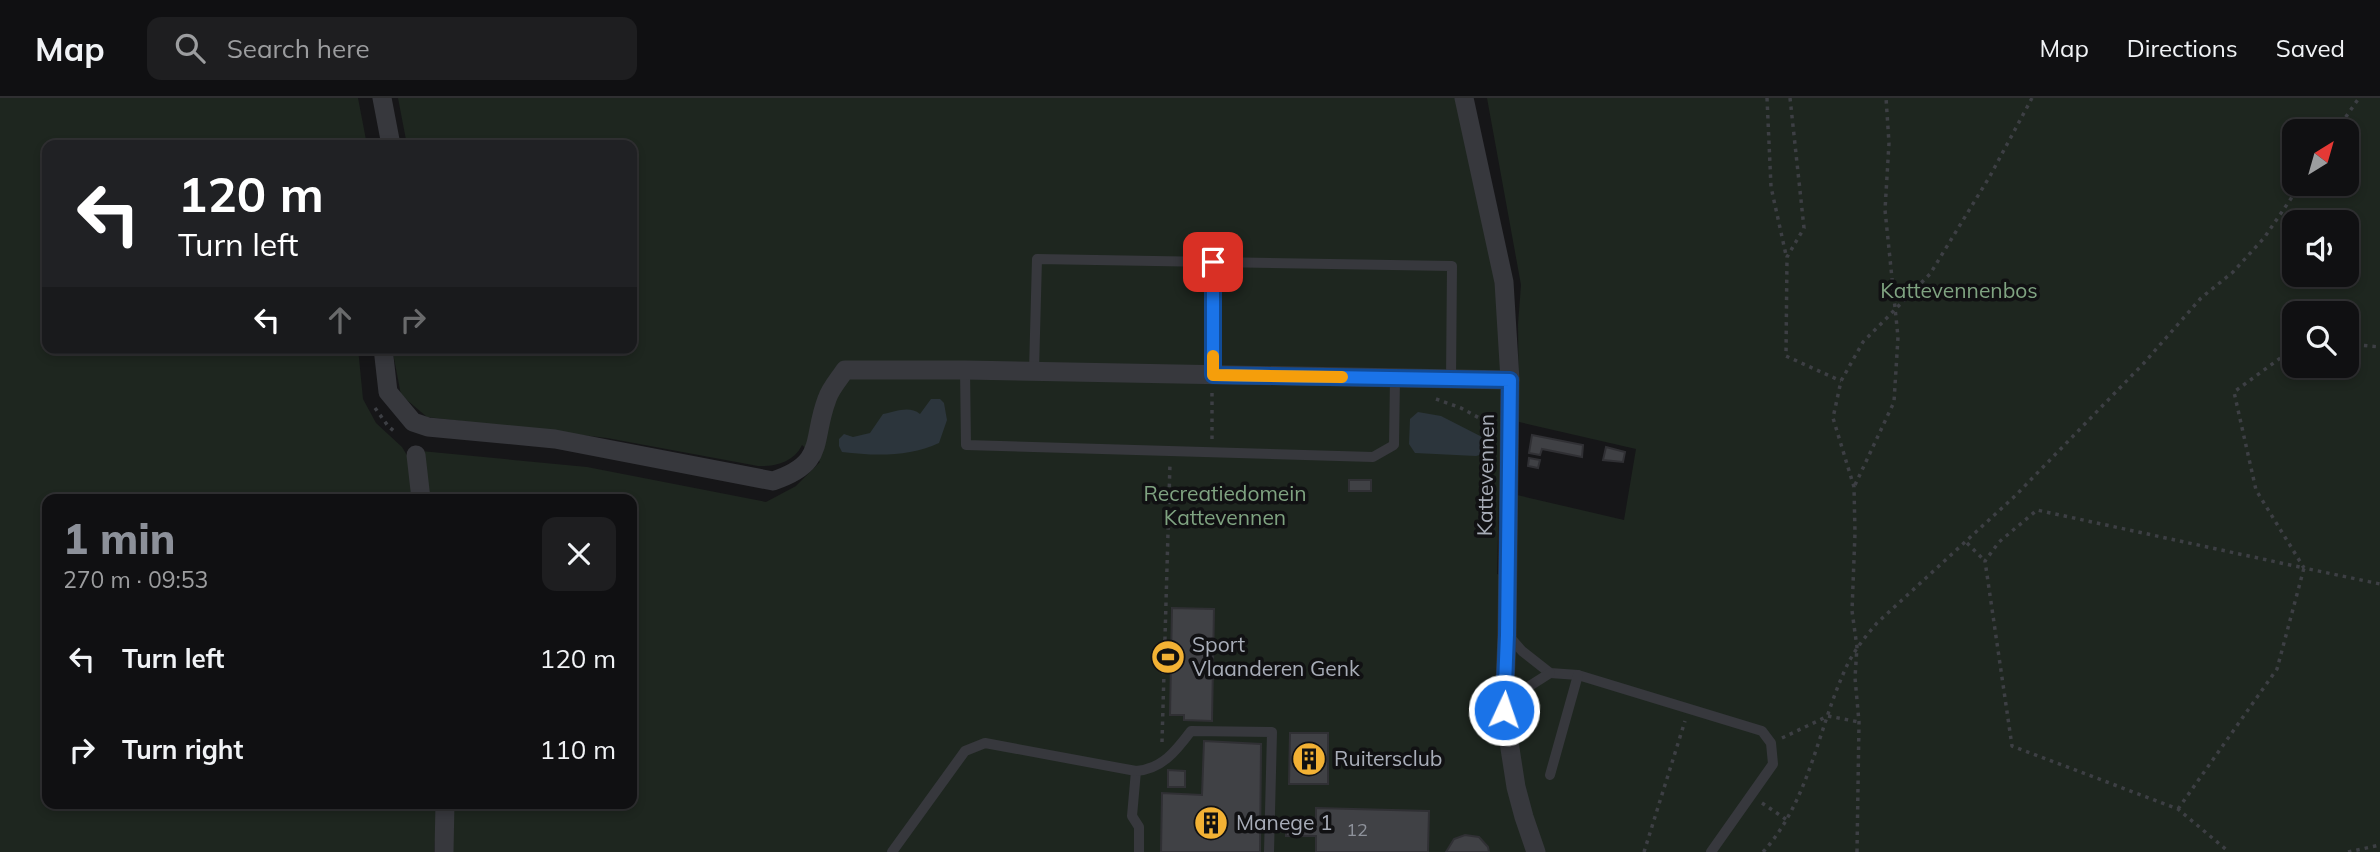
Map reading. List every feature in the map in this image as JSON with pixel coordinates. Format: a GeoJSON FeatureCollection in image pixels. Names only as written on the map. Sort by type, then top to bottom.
{"type":"FeatureCollection","features":[{"type":"Feature","properties":{"kind":"street"},"geometry":{"type":"LineString","coordinates":[[382,98],[390,140]]}},
{"type":"Feature","properties":{"kind":"street","name":"Kattevennen"},"geometry":{"type":"LineString","coordinates":[[1464,98],[1504,282],[1510,380],[1504,710],[1516,787],[1536,852]]}},
{"type":"Feature","properties":{"kind":"street"},"geometry":{"type":"LineString","coordinates":[[384,354],[388,392],[413,422],[428,427],[555,439],[773,481],[794,474],[815,451],[827,397],[845,370],[965,369],[1510,380]]}},
{"type":"Feature","properties":{"kind":"street"},"geometry":{"type":"LineString","coordinates":[[416,455],[420,494]]}},
{"type":"Feature","properties":{"kind":"street"},"geometry":{"type":"LineString","coordinates":[[444,852],[445,809]]}},
{"type":"Feature","properties":{"kind":"lane"},"geometry":{"type":"LineString","coordinates":[[1034,371],[1037,259],[1452,266],[1451,379]]}},
{"type":"Feature","properties":{"kind":"lane"},"geometry":{"type":"LineString","coordinates":[[1213,262],[1213,375]]}},
{"type":"Feature","properties":{"kind":"lane"},"geometry":{"type":"LineString","coordinates":[[965,369],[966,445],[1373,457],[1394,445],[1395,378]]}},
{"type":"Feature","properties":{"kind":"lane"},"geometry":{"type":"LineString","coordinates":[[1507,635],[1550,673],[1578,675],[1762,731],[1771,744],[1773,764],[1711,852]]}},
{"type":"Feature","properties":{"kind":"lane"},"geometry":{"type":"LineString","coordinates":[[1504,710],[1528,687],[1550,673]]}},
{"type":"Feature","properties":{"kind":"lane"},"geometry":{"type":"LineString","coordinates":[[1550,775],[1578,675]]}},
{"type":"Feature","properties":{"kind":"lane"},"geometry":{"type":"LineString","coordinates":[[892,852],[965,751],[985,743],[1136,771],[1148,770],[1173,755],[1191,731],[1272,732],[1269,852]]}},
{"type":"Feature","properties":{"kind":"lane"},"geometry":{"type":"LineString","coordinates":[[1136,771],[1132,816],[1139,827],[1139,852]]}},
{"type":"Feature","properties":{"kind":"path"},"geometry":{"type":"LineString","coordinates":[[1768,98],[1771,187],[1787,257],[1786,356],[1841,381]]}},
{"type":"Feature","properties":{"kind":"path"},"geometry":{"type":"LineString","coordinates":[[1787,257],[1804,228],[1790,98]]}},
{"type":"Feature","properties":{"kind":"path"},"geometry":{"type":"LineString","coordinates":[[1854,486],[1894,402],[1898,337],[1885,210],[1889,143],[1886,98]]}},
{"type":"Feature","properties":{"kind":"path"},"geometry":{"type":"LineString","coordinates":[[1857,852],[1859,722],[1855,678],[1857,647],[1852,611],[1854,486],[1833,418],[1841,381],[1863,342],[1930,274],[1990,176],[2032,98]]}},
{"type":"Feature","properties":{"kind":"path"},"geometry":{"type":"LineString","coordinates":[[2344,119],[2359,98]]}},
{"type":"Feature","properties":{"kind":"path"},"geometry":{"type":"LineString","coordinates":[[1763,852],[1798,803],[1844,670],[1857,647],[1877,623],[2015,496],[2201,298],[2233,272],[2264,238],[2293,196]]}},
{"type":"Feature","properties":{"kind":"path"},"geometry":{"type":"LineString","coordinates":[[2359,345],[2380,346]]}},
{"type":"Feature","properties":{"kind":"path"},"geometry":{"type":"LineString","coordinates":[[2178,809],[2277,669],[2304,568],[2256,490],[2234,392],[2282,357]]}},
{"type":"Feature","properties":{"kind":"path"},"geometry":{"type":"LineString","coordinates":[[1211,453],[1213,375]]}},
{"type":"Feature","properties":{"kind":"path"},"geometry":{"type":"LineString","coordinates":[[1162,762],[1170,451]]}},
{"type":"Feature","properties":{"kind":"path"},"geometry":{"type":"LineString","coordinates":[[1985,561],[1999,542],[2037,510],[2380,584]]}},
{"type":"Feature","properties":{"kind":"path"},"geometry":{"type":"LineString","coordinates":[[1966,542],[1985,561],[2012,746],[2178,809],[2229,852]]}},
{"type":"Feature","properties":{"kind":"path"},"geometry":{"type":"LineString","coordinates":[[1644,852],[1689,709]]}},
{"type":"Feature","properties":{"kind":"path"},"geometry":{"type":"LineString","coordinates":[[1771,744],[1828,716],[1859,722]]}},
{"type":"Feature","properties":{"kind":"path"},"geometry":{"type":"LineString","coordinates":[[1751,796],[1787,820]]}},
{"type":"Feature","properties":{"kind":"path"},"geometry":{"type":"LineString","coordinates":[[2348,852],[2380,845]]}},
{"type":"Feature","properties":{"kind":"green space"},"geometry":{"type":"Polygon","coordinates":[[[0,98],[358,98],[366,140],[42,140],[42,354],[359,354],[363,399],[376,423],[402,447],[411,462],[415,494],[42,494],[42,809],[438,809],[434,852],[0,852],[0,98]]]}},
{"type":"Feature","properties":{"kind":"green space"},"geometry":{"type":"Polygon","coordinates":[[[398,98],[1455,98],[1494,255],[1502,369],[1497,574],[1513,579],[1517,495],[1624,520],[1636,449],[1519,422],[1518,324],[1521,285],[1487,98],[2380,98],[2380,852],[448,852],[449,809],[637,809],[637,494],[426,494],[421,451],[587,467],[766,502],[796,486],[820,462],[802,445],[794,456],[783,462],[758,466],[607,438],[427,417],[401,395],[393,354],[637,354],[637,140],[406,140],[398,98]]]}},
{"type":"Feature","properties":{"kind":"shaded area"},"geometry":{"type":"Polygon","coordinates":[[[931,399],[940,399],[944,403],[947,420],[939,443],[916,451],[892,454],[842,452],[839,439],[844,434],[853,437],[870,433],[883,414],[907,410],[920,414],[931,399]]]}},
{"type":"Feature","properties":{"kind":"shaded area"},"geometry":{"type":"Polygon","coordinates":[[[1418,412],[1441,416],[1486,439],[1488,448],[1483,454],[1476,456],[1415,453],[1409,444],[1410,419],[1418,412]]]}},
{"type":"Feature","properties":{"kind":"building"},"geometry":{"type":"Polygon","coordinates":[[[1532,435],[1583,445],[1582,457],[1542,449],[1540,455],[1529,453],[1532,435]]]}},
{"type":"Feature","properties":{"kind":"building"},"geometry":{"type":"Polygon","coordinates":[[[1606,447],[1625,452],[1623,462],[1603,460],[1606,447]]]}},
{"type":"Feature","properties":{"kind":"building"},"geometry":{"type":"Polygon","coordinates":[[[1529,458],[1540,460],[1538,468],[1528,466],[1529,458]]]}},
{"type":"Feature","properties":{"kind":"building"},"geometry":{"type":"Polygon","coordinates":[[[1349,480],[1371,480],[1371,491],[1349,491],[1349,480]]]}},
{"type":"Feature","properties":{"kind":"building"},"geometry":{"type":"Polygon","coordinates":[[[1172,608],[1214,609],[1212,721],[1184,720],[1184,715],[1170,715],[1172,608]]]}},
{"type":"Feature","properties":{"kind":"building","name":"Ruitersclub"},"geometry":{"type":"Polygon","coordinates":[[[1290,733],[1328,733],[1328,784],[1289,784],[1290,733]]]}},
{"type":"Feature","properties":{"kind":"building","name":"Manege 1"},"geometry":{"type":"Polygon","coordinates":[[[1204,741],[1261,744],[1260,852],[1161,852],[1162,793],[1202,795],[1204,741]]]}},
{"type":"Feature","properties":{"kind":"building"},"geometry":{"type":"Polygon","coordinates":[[[1168,770],[1185,771],[1185,787],[1168,787],[1168,770]]]}},
{"type":"Feature","properties":{"kind":"building"},"geometry":{"type":"Polygon","coordinates":[[[1316,808],[1429,811],[1428,852],[1316,852],[1316,836],[1286,836],[1286,823],[1316,824],[1316,808]]]}},
{"type":"Feature","properties":{"kind":"building"},"geometry":{"type":"Polygon","coordinates":[[[1465,835],[1479,837],[1489,852],[1446,852],[1454,839],[1465,835]]]}},
{"type":"Feature","properties":{"kind":"slow traffic"},"geometry":{"type":"LineString","coordinates":[[1213,356],[1213,375],[1342,377]]}},
{"type":"Feature","properties":{"kind":"place","name":"Sport Vlaanderen Genk"},"geometry":{"type":"Point","coordinates":[1168,657]}},
{"type":"Feature","properties":{"kind":"place","name":"Ruitersclub"},"geometry":{"type":"Point","coordinates":[1309,759]}},
{"type":"Feature","properties":{"kind":"place","name":"Manege 1"},"geometry":{"type":"Point","coordinates":[1211,823]}},
{"type":"Feature","properties":{"kind":"route"},"geometry":{"type":"LineString","coordinates":[[1213,262],[1213,375],[1510,380],[1504,710]]}},
{"type":"Feature","properties":{"kind":"park label","name":"Kattevennenbos"},"geometry":{"type":"Point","coordinates":[1959,291]}},
{"type":"Feature","properties":{"kind":"park label","name":"Recreatiedomein Kattevennen"},"geometry":{"type":"Point","coordinates":[1225,506]}}]}
